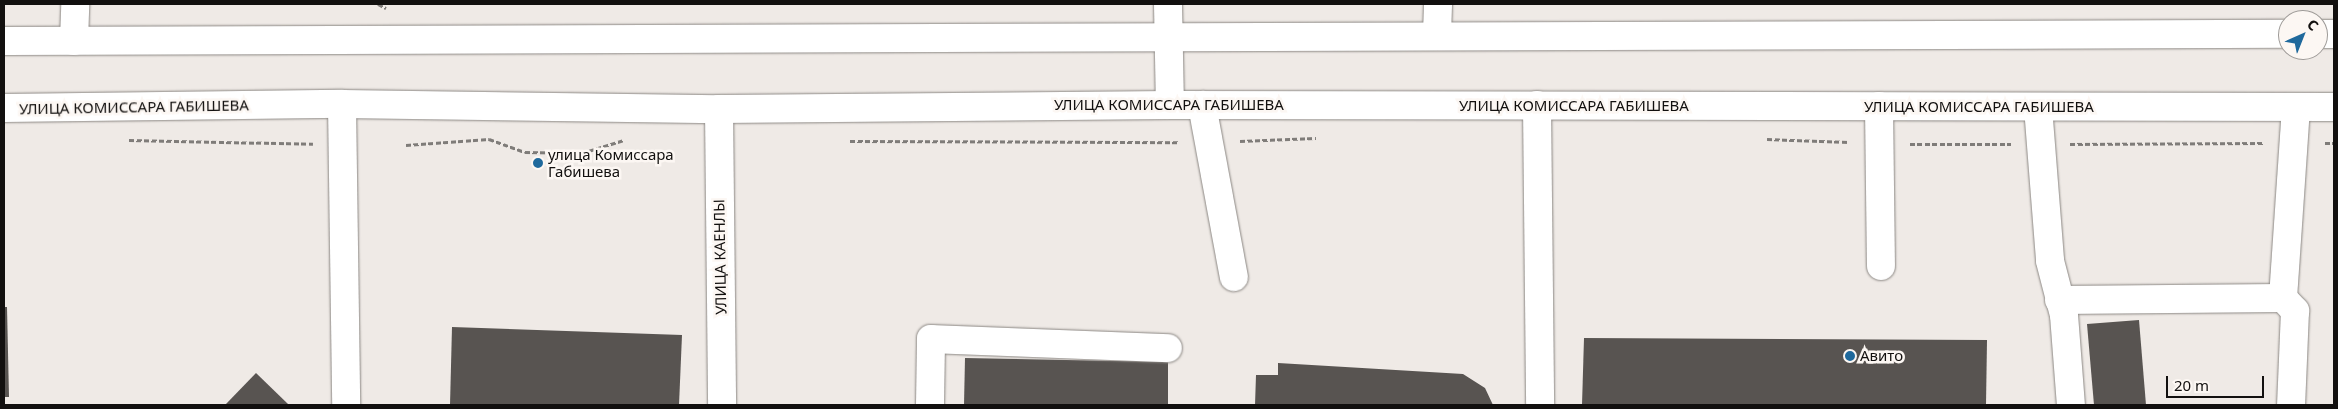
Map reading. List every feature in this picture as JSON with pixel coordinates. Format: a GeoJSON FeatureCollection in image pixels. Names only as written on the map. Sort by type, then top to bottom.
{"type":"FeatureCollection","features":[{"type":"Feature","properties":{"kind":"street"},"geometry":{"type":"LineString","coordinates":[[74,41],[76,4]]}},
{"type":"Feature","properties":{"kind":"street"},"geometry":{"type":"LineString","coordinates":[[1168,4],[1170,105]]}},
{"type":"Feature","properties":{"kind":"street"},"geometry":{"type":"LineString","coordinates":[[1437,34],[1438,4]]}},
{"type":"Feature","properties":{"kind":"street"},"geometry":{"type":"LineString","coordinates":[[4,41],[1437,34],[2278,34]]}},
{"type":"Feature","properties":{"kind":"street"},"geometry":{"type":"LineString","coordinates":[[342,104],[346,405]]}},
{"type":"Feature","properties":{"kind":"street","name":"УЛИЦА КОМИССАРА ГАБИШЕВА"},"geometry":{"type":"LineString","coordinates":[[4,108],[342,104],[719,109],[1170,105],[2334,107]]}},
{"type":"Feature","properties":{"kind":"street"},"geometry":{"type":"LineString","coordinates":[[1202,105],[1234,277]]}},
{"type":"Feature","properties":{"kind":"street"},"geometry":{"type":"LineString","coordinates":[[1537,105],[1540,405]]}},
{"type":"Feature","properties":{"kind":"street"},"geometry":{"type":"LineString","coordinates":[[1879,106],[1881,266]]}},
{"type":"Feature","properties":{"kind":"street"},"geometry":{"type":"LineString","coordinates":[[2038,107],[2050,261],[2059,300],[2071,405]]}},
{"type":"Feature","properties":{"kind":"street"},"geometry":{"type":"LineString","coordinates":[[2291,405],[2294,311],[2283,298],[2296,107]]}},
{"type":"Feature","properties":{"kind":"street","name":"УЛИЦА КАЕНЛЫ"},"geometry":{"type":"LineString","coordinates":[[719,109],[722,405]]}},
{"type":"Feature","properties":{"kind":"street"},"geometry":{"type":"LineString","coordinates":[[2059,300],[2283,298]]}},
{"type":"Feature","properties":{"kind":"street"},"geometry":{"type":"LineString","coordinates":[[930,405],[931,340],[1168,348]]}},
{"type":"Feature","properties":{"kind":"path"},"geometry":{"type":"LineString","coordinates":[[406,145],[489,139],[526,152],[582,153],[629,138]]}},
{"type":"Feature","properties":{"kind":"path"},"geometry":{"type":"LineString","coordinates":[[845,141],[1209,142],[1318,138]]}},
{"type":"Feature","properties":{"kind":"path"},"geometry":{"type":"LineString","coordinates":[[121,139],[316,144]]}},
{"type":"Feature","properties":{"kind":"path"},"geometry":{"type":"LineString","coordinates":[[1764,139],[1880,144],[2334,143]]}},
{"type":"Feature","properties":{"kind":"building"},"geometry":{"type":"Polygon","coordinates":[[[4,307],[7,307],[9,397],[4,397],[4,307]]]}},
{"type":"Feature","properties":{"kind":"building"},"geometry":{"type":"Polygon","coordinates":[[[2139,320],[2146,405],[2094,405],[2087,324],[2139,320]]]}},
{"type":"Feature","properties":{"kind":"building"},"geometry":{"type":"Polygon","coordinates":[[[452,327],[682,335],[679,405],[450,405],[452,327]]]}},
{"type":"Feature","properties":{"kind":"building"},"geometry":{"type":"Polygon","coordinates":[[[1584,338],[1987,340],[1986,405],[1582,405],[1584,338]]]}},
{"type":"Feature","properties":{"kind":"building"},"geometry":{"type":"Polygon","coordinates":[[[965,358],[1168,362],[1168,405],[964,405],[965,358]]]}},
{"type":"Feature","properties":{"kind":"building"},"geometry":{"type":"Polygon","coordinates":[[[1278,363],[1463,374],[1485,388],[1493,405],[1255,405],[1256,375],[1278,375],[1278,363]]]}},
{"type":"Feature","properties":{"kind":"building"},"geometry":{"type":"Polygon","coordinates":[[[256,373],[289,405],[225,405],[256,373]]]}},
{"type":"Feature","properties":{"kind":"place","name":"улица Комиссара Габишева"},"geometry":{"type":"Point","coordinates":[538,163]}},
{"type":"Feature","properties":{"kind":"place","name":"Авито"},"geometry":{"type":"Point","coordinates":[1850,356]}}]}
